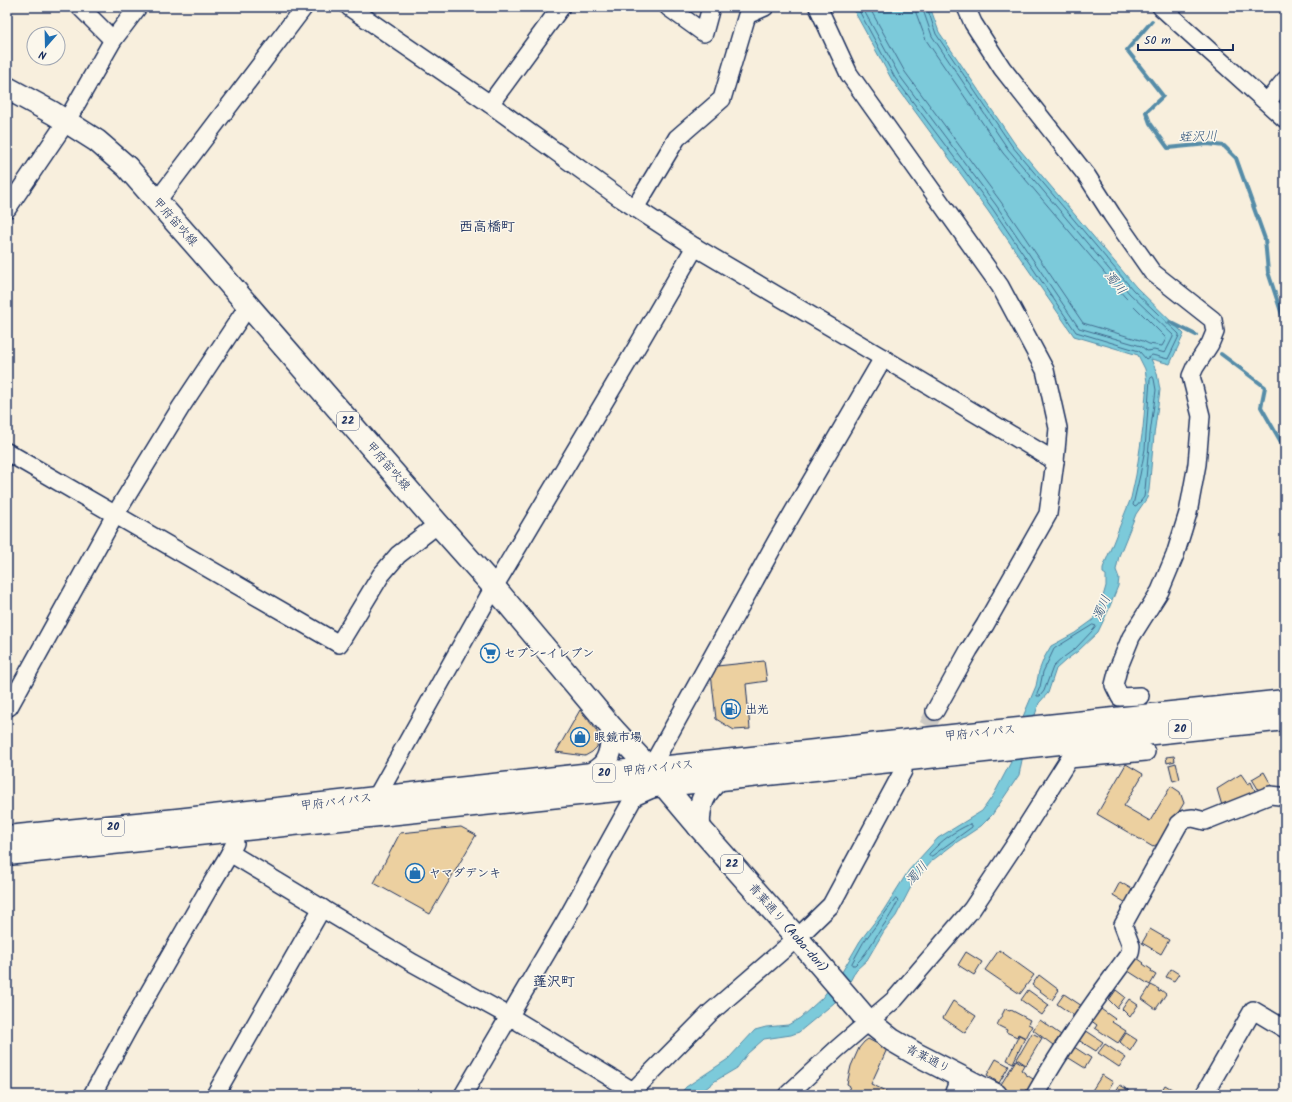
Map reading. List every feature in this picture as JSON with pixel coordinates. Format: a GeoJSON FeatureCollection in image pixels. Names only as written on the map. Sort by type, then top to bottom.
{"type":"FeatureCollection","features":[{"type":"Feature","properties":{"kind":"main road","name":"甲府笛吹線"},"geometry":{"type":"LineString","coordinates":[[7,88],[97,141],[127,167],[494,587],[612,728],[657,777]]}},
{"type":"Feature","properties":{"kind":"main road","name":"甲府バイパス"},"geometry":{"type":"LineString","coordinates":[[7,837],[235,822],[657,777],[961,735],[1285,701]]}},
{"type":"Feature","properties":{"kind":"main road","name":"甲府バイパス"},"geometry":{"type":"LineString","coordinates":[[7,854],[207,834],[235,822],[376,798],[592,774],[720,778],[1285,719]]}},
{"type":"Feature","properties":{"kind":"main road"},"geometry":{"type":"LineString","coordinates":[[592,774],[607,760],[612,742],[612,728]]}},
{"type":"Feature","properties":{"kind":"main road","name":"青葉通り (Aoba-dori)"},"geometry":{"type":"LineString","coordinates":[[657,777],[867,1019]]}},
{"type":"Feature","properties":{"kind":"main road"},"geometry":{"type":"LineString","coordinates":[[699,827],[698,814],[702,800],[712,784],[720,778]]}},
{"type":"Feature","properties":{"kind":"main road","name":"青葉通り"},"geometry":{"type":"LineString","coordinates":[[867,1019],[892,1040],[916,1054],[957,1086],[996,1095]]}},
{"type":"Feature","properties":{"kind":"street"},"geometry":{"type":"LineString","coordinates":[[80,7],[113,40]]}},
{"type":"Feature","properties":{"kind":"street"},"geometry":{"type":"LineString","coordinates":[[7,209],[66,122],[113,40],[138,7]]}},
{"type":"Feature","properties":{"kind":"street"},"geometry":{"type":"LineString","coordinates":[[157,202],[304,7]]}},
{"type":"Feature","properties":{"kind":"street"},"geometry":{"type":"LineString","coordinates":[[349,7],[490,104],[620,198],[695,247],[1055,461]]}},
{"type":"Feature","properties":{"kind":"street"},"geometry":{"type":"LineString","coordinates":[[490,104],[561,7]]}},
{"type":"Feature","properties":{"kind":"street"},"geometry":{"type":"LineString","coordinates":[[668,7],[704,33],[711,7]]}},
{"type":"Feature","properties":{"kind":"street"},"geometry":{"type":"LineString","coordinates":[[635,208],[677,138],[722,99],[747,15],[765,7]]}},
{"type":"Feature","properties":{"kind":"street"},"geometry":{"type":"LineString","coordinates":[[818,7],[849,74],[1000,286],[1045,370],[1058,428],[1048,514],[935,711]]}},
{"type":"Feature","properties":{"kind":"street"},"geometry":{"type":"LineString","coordinates":[[966,7],[973,23],[1002,68],[1087,176],[1152,272],[1212,320],[1215,332],[1210,344],[1191,376],[1201,416],[1197,464],[1188,513],[1175,555],[1160,591],[1131,637],[1118,669],[1114,685],[1120,696],[1140,696]]}},
{"type":"Feature","properties":{"kind":"street"},"geometry":{"type":"LineString","coordinates":[[1161,7],[1285,119]]}},
{"type":"Feature","properties":{"kind":"street"},"geometry":{"type":"LineString","coordinates":[[1267,102],[1285,80]]}},
{"type":"Feature","properties":{"kind":"street"},"geometry":{"type":"LineString","coordinates":[[376,798],[494,587],[695,247]]}},
{"type":"Feature","properties":{"kind":"street"},"geometry":{"type":"LineString","coordinates":[[8,706],[115,515],[181,407],[248,306]]}},
{"type":"Feature","properties":{"kind":"street"},"geometry":{"type":"LineString","coordinates":[[463,1095],[566,920],[634,797],[657,777],[777,540],[883,358]]}},
{"type":"Feature","properties":{"kind":"street"},"geometry":{"type":"LineString","coordinates":[[7,452],[339,644],[381,575],[398,555],[438,524]]}},
{"type":"Feature","properties":{"kind":"street"},"geometry":{"type":"LineString","coordinates":[[787,1095],[867,1019],[895,999],[972,909],[1069,759],[1146,752]]}},
{"type":"Feature","properties":{"kind":"street"},"geometry":{"type":"LineString","coordinates":[[230,853],[413,963],[509,1016],[635,1093],[710,1013],[799,940],[831,905],[904,771]]}},
{"type":"Feature","properties":{"kind":"street"},"geometry":{"type":"LineString","coordinates":[[1035,1095],[1055,1060],[1130,953],[1131,946],[1123,925],[1179,824],[1184,819],[1193,818],[1205,821],[1270,795],[1280,796],[1285,799]]}},
{"type":"Feature","properties":{"kind":"street"},"geometry":{"type":"LineString","coordinates":[[92,1095],[132,1022],[230,853],[235,822]]}},
{"type":"Feature","properties":{"kind":"street"},"geometry":{"type":"LineString","coordinates":[[215,1095],[322,908]]}},
{"type":"Feature","properties":{"kind":"street"},"geometry":{"type":"LineString","coordinates":[[1204,1095],[1253,1010],[1285,1029]]}},
{"type":"Feature","properties":{"kind":"water","name":"濁川"},"geometry":{"type":"Polygon","coordinates":[[[852,7],[930,7],[939,32],[1015,144],[1136,287],[1184,334],[1170,364],[1151,359],[1157,373],[1160,390],[1149,490],[1147,498],[1136,514],[1119,556],[1116,570],[1119,578],[1118,586],[1098,632],[1056,669],[1048,693],[1039,703],[1023,755],[1019,775],[992,815],[981,826],[933,860],[913,883],[896,916],[884,931],[867,960],[856,970],[846,989],[834,1003],[799,1032],[791,1035],[764,1039],[747,1054],[737,1068],[715,1081],[698,1095],[679,1095],[686,1087],[728,1059],[755,1030],[766,1027],[788,1025],[800,1018],[822,998],[842,972],[860,941],[883,911],[909,870],[938,838],[982,811],[994,794],[1011,762],[1022,719],[1036,686],[1039,671],[1044,658],[1051,646],[1075,633],[1093,620],[1102,600],[1106,586],[1106,575],[1103,573],[1103,568],[1131,498],[1136,475],[1143,428],[1147,382],[1145,369],[1138,355],[1074,336],[988,211],[892,80],[852,7]]]}},
{"type":"Feature","properties":{"kind":"building"},"geometry":{"type":"Polygon","coordinates":[[[764,661],[767,681],[746,684],[750,729],[734,730],[716,719],[711,673],[717,666],[764,661]]]}},
{"type":"Feature","properties":{"kind":"building"},"geometry":{"type":"Polygon","coordinates":[[[580,710],[597,731],[597,747],[585,756],[556,752],[580,710]]]}},
{"type":"Feature","properties":{"kind":"building"},"geometry":{"type":"Polygon","coordinates":[[[1174,756],[1175,761],[1167,763],[1166,757],[1174,756]]]}},
{"type":"Feature","properties":{"kind":"building"},"geometry":{"type":"Polygon","coordinates":[[[1176,763],[1180,779],[1173,781],[1169,765],[1176,763]]]}},
{"type":"Feature","properties":{"kind":"building"},"geometry":{"type":"Polygon","coordinates":[[[1126,764],[1143,774],[1124,806],[1150,821],[1171,786],[1180,792],[1184,803],[1161,841],[1153,847],[1097,814],[1126,764]]]}},
{"type":"Feature","properties":{"kind":"building"},"geometry":{"type":"Polygon","coordinates":[[[1264,772],[1273,788],[1261,794],[1252,779],[1264,772]]]}},
{"type":"Feature","properties":{"kind":"building"},"geometry":{"type":"Polygon","coordinates":[[[1241,774],[1248,784],[1251,782],[1257,795],[1223,809],[1217,789],[1241,774]]]}},
{"type":"Feature","properties":{"kind":"building"},"geometry":{"type":"Polygon","coordinates":[[[461,827],[476,835],[430,914],[374,883],[400,833],[461,827]]]}},
{"type":"Feature","properties":{"kind":"building"},"geometry":{"type":"Polygon","coordinates":[[[1120,882],[1135,891],[1128,904],[1113,895],[1120,882]]]}},
{"type":"Feature","properties":{"kind":"building"},"geometry":{"type":"Polygon","coordinates":[[[1150,929],[1169,940],[1161,954],[1142,943],[1150,929]]]}},
{"type":"Feature","properties":{"kind":"building"},"geometry":{"type":"Polygon","coordinates":[[[999,950],[1034,975],[1020,994],[985,970],[999,950]]]}},
{"type":"Feature","properties":{"kind":"building"},"geometry":{"type":"Polygon","coordinates":[[[966,952],[982,962],[974,975],[958,965],[966,952]]]}},
{"type":"Feature","properties":{"kind":"building"},"geometry":{"type":"Polygon","coordinates":[[[1134,956],[1144,963],[1143,964],[1152,970],[1151,972],[1156,975],[1150,985],[1125,969],[1134,956]]]}},
{"type":"Feature","properties":{"kind":"building"},"geometry":{"type":"Polygon","coordinates":[[[1171,969],[1179,974],[1174,981],[1166,977],[1171,969]]]}},
{"type":"Feature","properties":{"kind":"building"},"geometry":{"type":"Polygon","coordinates":[[[1039,975],[1059,990],[1052,1000],[1032,985],[1039,975]]]}},
{"type":"Feature","properties":{"kind":"building"},"geometry":{"type":"Polygon","coordinates":[[[1151,985],[1159,989],[1158,991],[1160,992],[1161,990],[1166,994],[1156,1009],[1142,999],[1151,985]]]}},
{"type":"Feature","properties":{"kind":"building"},"geometry":{"type":"Polygon","coordinates":[[[1028,990],[1049,1005],[1042,1015],[1021,1000],[1028,990]]]}},
{"type":"Feature","properties":{"kind":"building"},"geometry":{"type":"Polygon","coordinates":[[[1116,990],[1125,997],[1117,1008],[1109,1000],[1116,990]]]}},
{"type":"Feature","properties":{"kind":"building"},"geometry":{"type":"Polygon","coordinates":[[[1064,994],[1085,1008],[1077,1018],[1057,1004],[1064,994]]]}},
{"type":"Feature","properties":{"kind":"building"},"geometry":{"type":"Polygon","coordinates":[[[1129,999],[1138,1005],[1130,1017],[1122,1009],[1129,999]]]}},
{"type":"Feature","properties":{"kind":"building"},"geometry":{"type":"Polygon","coordinates":[[[953,1001],[976,1016],[965,1033],[943,1018],[953,1001]]]}},
{"type":"Feature","properties":{"kind":"building"},"geometry":{"type":"Polygon","coordinates":[[[1098,1007],[1115,1019],[1112,1022],[1126,1031],[1118,1043],[1095,1028],[1097,1025],[1090,1020],[1098,1007]]]}},
{"type":"Feature","properties":{"kind":"building"},"geometry":{"type":"Polygon","coordinates":[[[1005,1009],[1011,1010],[1030,1020],[1028,1024],[1032,1026],[1026,1038],[1018,1034],[1017,1037],[1006,1032],[1007,1030],[997,1025],[1005,1009]]]}},
{"type":"Feature","properties":{"kind":"building"},"geometry":{"type":"Polygon","coordinates":[[[1040,1020],[1061,1035],[1053,1045],[1033,1030],[1040,1020]]]}},
{"type":"Feature","properties":{"kind":"building"},"geometry":{"type":"Polygon","coordinates":[[[1082,1028],[1103,1042],[1096,1051],[1075,1038],[1082,1028]]]}},
{"type":"Feature","properties":{"kind":"building"},"geometry":{"type":"Polygon","coordinates":[[[1032,1033],[1042,1038],[1026,1065],[1017,1059],[1032,1033]]]}},
{"type":"Feature","properties":{"kind":"building"},"geometry":{"type":"Polygon","coordinates":[[[1126,1033],[1137,1040],[1130,1051],[1120,1042],[1126,1033]]]}},
{"type":"Feature","properties":{"kind":"building"},"geometry":{"type":"Polygon","coordinates":[[[1019,1035],[1025,1038],[1013,1063],[1007,1060],[1019,1035]]]}},
{"type":"Feature","properties":{"kind":"building"},"geometry":{"type":"Polygon","coordinates":[[[868,1039],[887,1049],[871,1084],[894,1095],[857,1095],[848,1091],[850,1086],[847,1084],[851,1066],[859,1048],[868,1039]]]}},
{"type":"Feature","properties":{"kind":"building"},"geometry":{"type":"Polygon","coordinates":[[[1105,1044],[1126,1058],[1119,1067],[1098,1053],[1105,1044]]]}},
{"type":"Feature","properties":{"kind":"building"},"geometry":{"type":"Polygon","coordinates":[[[1071,1045],[1091,1058],[1085,1068],[1064,1055],[1071,1045]]]}},
{"type":"Feature","properties":{"kind":"building"},"geometry":{"type":"Polygon","coordinates":[[[996,1059],[1009,1066],[999,1083],[987,1075],[996,1059]]]}},
{"type":"Feature","properties":{"kind":"building"},"geometry":{"type":"Polygon","coordinates":[[[1016,1060],[1024,1065],[1021,1070],[1025,1074],[1038,1082],[1030,1095],[1025,1095],[1019,1091],[1016,1095],[1000,1086],[1016,1060]]]}},
{"type":"Feature","properties":{"kind":"building"},"geometry":{"type":"Polygon","coordinates":[[[1102,1075],[1113,1082],[1105,1095],[1089,1095],[1102,1075]]]}},
{"type":"Feature","properties":{"kind":"building"},"geometry":{"type":"Polygon","coordinates":[[[1120,1085],[1136,1095],[1113,1095],[1120,1085]]]}},
{"type":"Feature","properties":{"kind":"building"},"geometry":{"type":"Polygon","coordinates":[[[1165,1085],[1182,1095],[1159,1095],[1165,1085]]]}},
{"type":"Feature","properties":{"kind":"building"},"geometry":{"type":"Polygon","coordinates":[[[960,1090],[971,1095],[959,1095],[960,1090]]]}},
{"type":"Feature","properties":{"kind":"waterway","name":"蛭沢川"},"geometry":{"type":"LineString","coordinates":[[1152,21],[1127,50],[1163,96],[1146,112],[1150,123],[1168,148],[1208,144],[1224,146],[1236,158],[1265,239],[1268,272],[1285,324]]}},
{"type":"Feature","properties":{"kind":"waterway"},"geometry":{"type":"LineString","coordinates":[[1170,322],[1196,335]]}},
{"type":"Feature","properties":{"kind":"waterway"},"geometry":{"type":"LineString","coordinates":[[1221,354],[1265,387],[1261,407],[1285,449]]}},
{"type":"Feature","properties":{"kind":"tunnel"},"geometry":{"type":"LineString","coordinates":[[916,748],[935,711]]}},
{"type":"Feature","properties":{"kind":"place","name":"セブン-イレブン"},"geometry":{"type":"Point","coordinates":[490,653]}},
{"type":"Feature","properties":{"kind":"place","name":"出光"},"geometry":{"type":"Point","coordinates":[731,709]}},
{"type":"Feature","properties":{"kind":"place","name":"眼鏡市場"},"geometry":{"type":"Point","coordinates":[580,737]}},
{"type":"Feature","properties":{"kind":"place","name":"ヤマダデンキ"},"geometry":{"type":"Point","coordinates":[415,873]}},
{"type":"Feature","properties":{"kind":"district","name":"西高橋町"},"geometry":{"type":"Point","coordinates":[487,227]}},
{"type":"Feature","properties":{"kind":"district","name":"蓬沢町"},"geometry":{"type":"Point","coordinates":[554,982]}}]}
